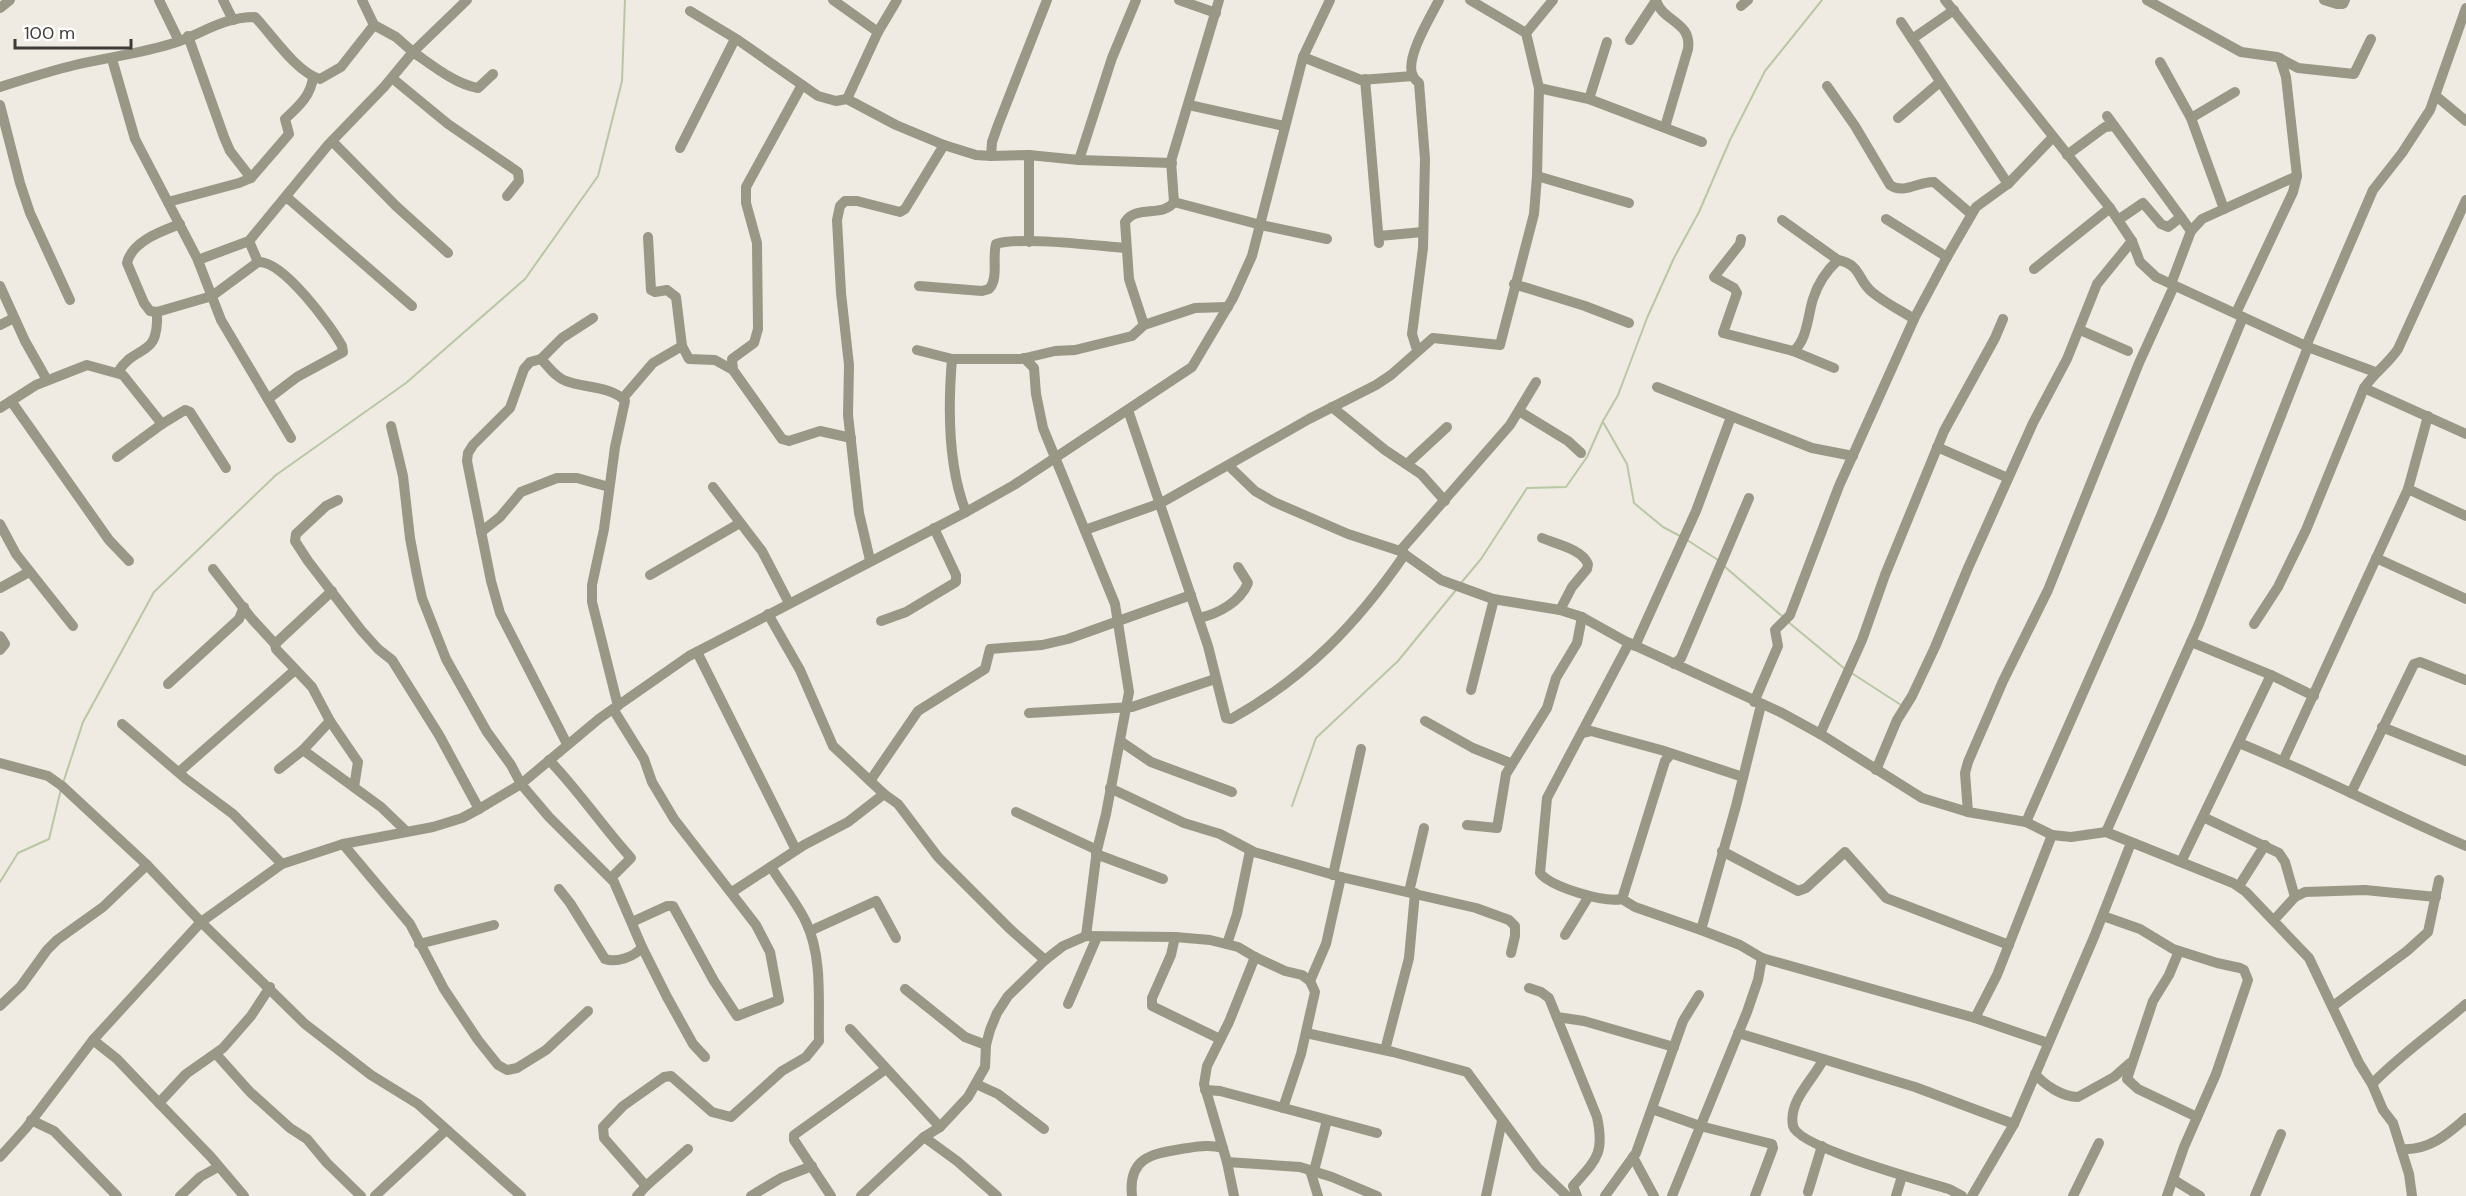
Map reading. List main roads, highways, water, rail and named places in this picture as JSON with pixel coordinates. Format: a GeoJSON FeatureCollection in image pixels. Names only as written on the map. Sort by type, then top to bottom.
{"type":"FeatureCollection","features":[{"type":"Feature","properties":{"kind":"waterway"},"geometry":{"type":"LineString","coordinates":[[63,783],[83,722],[154,592],[276,475],[406,383],[525,279],[598,176],[622,81],[625,0]]}},
{"type":"Feature","properties":{"kind":"waterway"},"geometry":{"type":"LineString","coordinates":[[1461,583],[1481,559],[1527,488],[1566,487],[1587,457],[1618,395],[1647,318],[1674,258],[1699,212],[1730,140],[1765,71],[1822,0]]}},
{"type":"Feature","properties":{"kind":"waterway"},"geometry":{"type":"LineString","coordinates":[[1603,422],[1627,464],[1634,503],[1663,527],[1680,536]]}},
{"type":"Feature","properties":{"kind":"waterway"},"geometry":{"type":"LineString","coordinates":[[1687,540],[1718,560]]}},
{"type":"Feature","properties":{"kind":"waterway"},"geometry":{"type":"LineString","coordinates":[[1724,566],[1783,617]]}},
{"type":"Feature","properties":{"kind":"waterway"},"geometry":{"type":"LineString","coordinates":[[1292,806],[1316,738],[1398,661],[1456,590]]}},
{"type":"Feature","properties":{"kind":"waterway"},"geometry":{"type":"LineString","coordinates":[[1787,621],[1845,669]]}},
{"type":"Feature","properties":{"kind":"waterway"},"geometry":{"type":"LineString","coordinates":[[1850,672],[1901,705]]}},
{"type":"Feature","properties":{"kind":"waterway"},"geometry":{"type":"LineString","coordinates":[[0,882],[18,853],[49,839],[61,789]]}}]}
